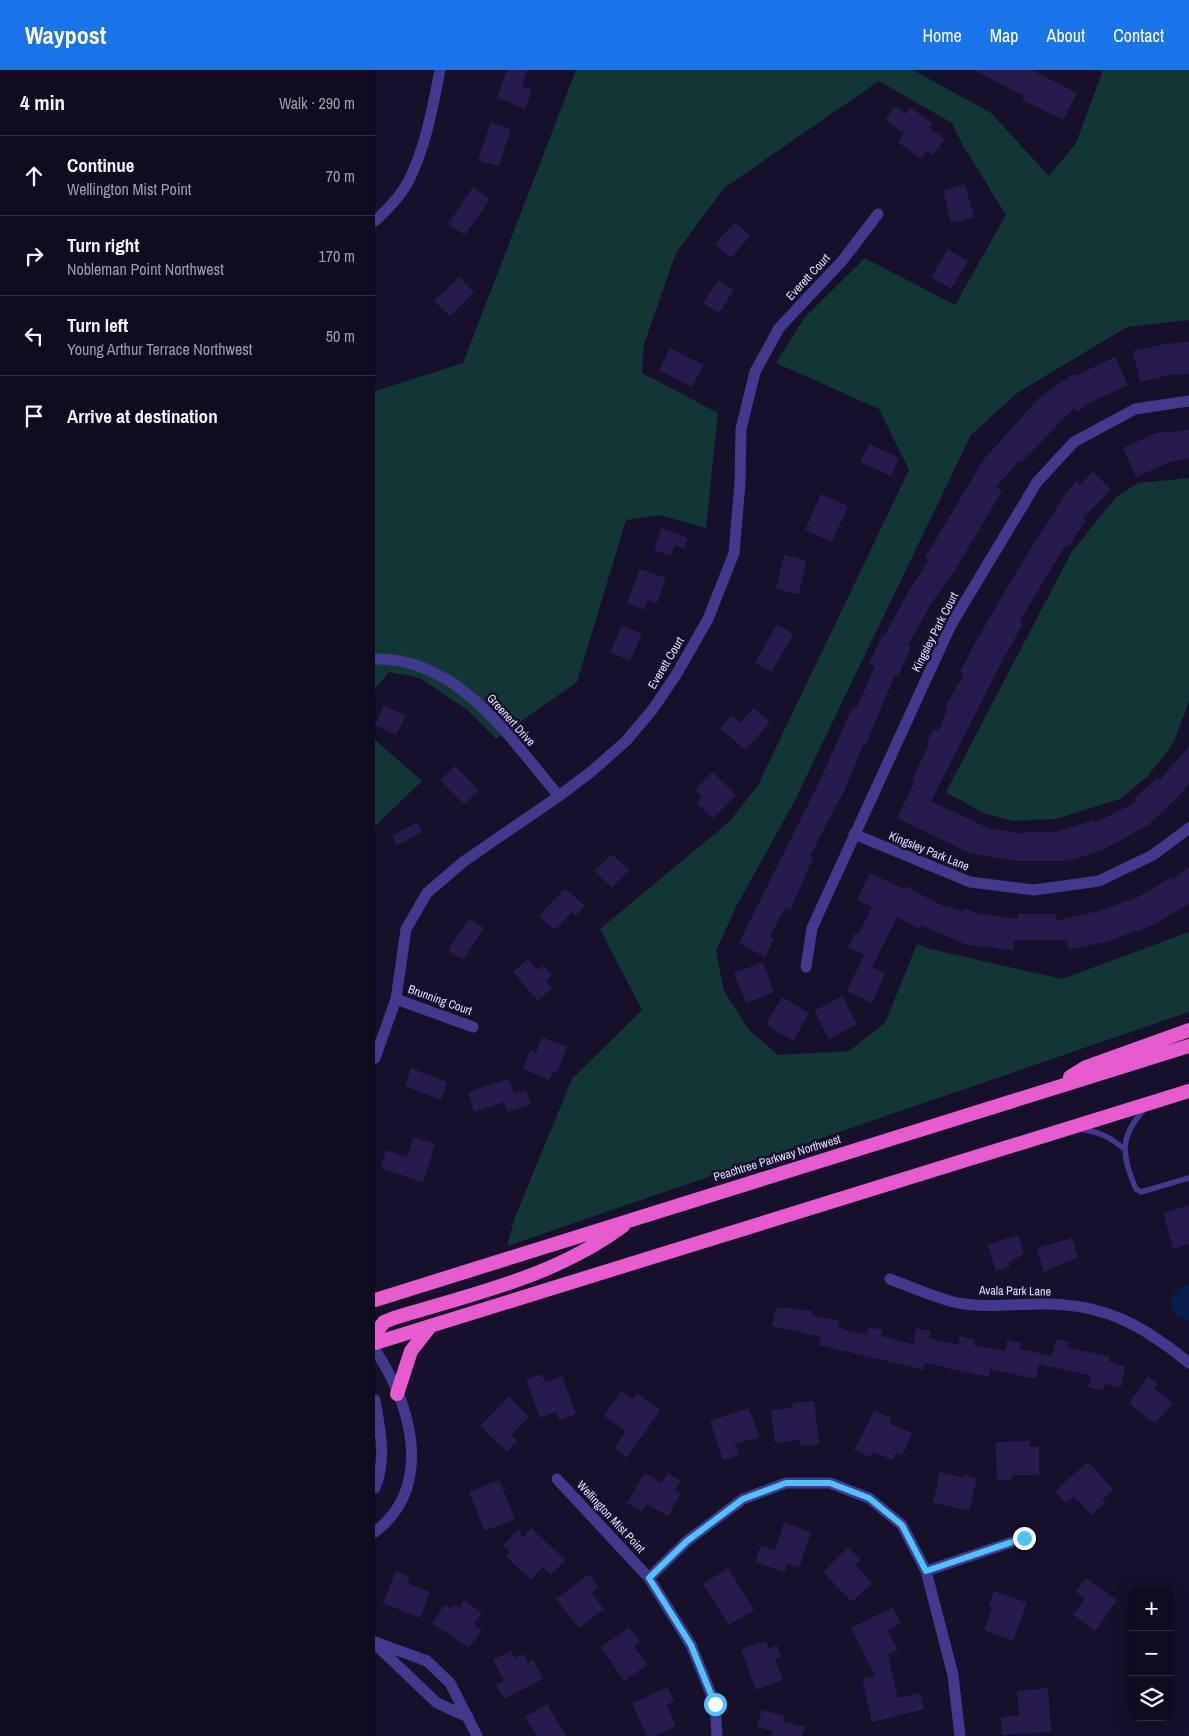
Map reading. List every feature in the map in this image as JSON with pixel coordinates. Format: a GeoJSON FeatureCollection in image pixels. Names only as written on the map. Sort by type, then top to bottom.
{"type":"FeatureCollection","features":[{"type":"Feature","properties":{"kind":"highway"},"geometry":{"type":"LineString","coordinates":[[1045,1090],[1086,1067],[1189,1030]]}},
{"type":"Feature","properties":{"kind":"highway","name":"Peachtree Parkway Northwest"},"geometry":{"type":"LineString","coordinates":[[375,1300],[1189,1046]]}},
{"type":"Feature","properties":{"kind":"highway"},"geometry":{"type":"LineString","coordinates":[[375,1343],[429,1328],[1189,1091]]}},
{"type":"Feature","properties":{"kind":"highway"},"geometry":{"type":"LineString","coordinates":[[375,1334],[384,1322],[389,1320],[548,1269],[598,1243],[631,1219]]}},
{"type":"Feature","properties":{"kind":"highway"},"geometry":{"type":"LineString","coordinates":[[397,1394],[411,1351],[429,1328]]}},
{"type":"Feature","properties":{"kind":"street"},"geometry":{"type":"LineString","coordinates":[[375,221],[388,208],[408,182],[427,132],[439,70]]}},
{"type":"Feature","properties":{"kind":"street","name":"Everett Court"},"geometry":{"type":"LineString","coordinates":[[375,1058],[396,999],[406,929],[427,893],[463,862],[559,796],[626,741],[653,709],[676,676],[708,619],[734,553],[740,483],[741,429],[755,372],[779,328],[842,261],[878,214]]}},
{"type":"Feature","properties":{"kind":"street","name":"Kingsley Park Court"},"geometry":{"type":"LineString","coordinates":[[806,966],[812,928],[951,625],[1037,482],[1074,442],[1135,408],[1189,401]]}},
{"type":"Feature","properties":{"kind":"street","name":"Greenert Drive"},"geometry":{"type":"LineString","coordinates":[[375,659],[395,659],[441,674],[480,704],[559,796]]}},
{"type":"Feature","properties":{"kind":"street","name":"Kingsley Park Lane"},"geometry":{"type":"LineString","coordinates":[[854,834],[970,882],[1034,890],[1099,881],[1153,855],[1189,828]]}},
{"type":"Feature","properties":{"kind":"street","name":"Brunning Court"},"geometry":{"type":"LineString","coordinates":[[396,999],[473,1027]]}},
{"type":"Feature","properties":{"kind":"street","name":"Avala Park Lane"},"geometry":{"type":"LineString","coordinates":[[890,1279],[957,1302],[991,1306],[1044,1304],[1106,1312],[1159,1338],[1189,1363]]}},
{"type":"Feature","properties":{"kind":"street"},"geometry":{"type":"LineString","coordinates":[[375,1350],[386,1366],[410,1433],[413,1465],[404,1497],[392,1514],[375,1532]]}},
{"type":"Feature","properties":{"kind":"street"},"geometry":{"type":"LineString","coordinates":[[375,1400],[383,1444],[375,1488]]}},
{"type":"Feature","properties":{"kind":"street","name":"Wellington Mist Point"},"geometry":{"type":"LineString","coordinates":[[557,1479],[649,1578],[691,1645],[715,1704],[717,1736]]}},
{"type":"Feature","properties":{"kind":"street"},"geometry":{"type":"LineString","coordinates":[[649,1578],[687,1541],[743,1499],[786,1483],[830,1483],[869,1498],[902,1525],[926,1571],[953,1675],[960,1736]]}},
{"type":"Feature","properties":{"kind":"street"},"geometry":{"type":"LineString","coordinates":[[926,1571],[1024,1538]]}},
{"type":"Feature","properties":{"kind":"street"},"geometry":{"type":"LineString","coordinates":[[375,1643],[437,1703],[468,1717]]}},
{"type":"Feature","properties":{"kind":"street"},"geometry":{"type":"LineString","coordinates":[[375,1643],[427,1661],[450,1683],[477,1736]]}},
{"type":"Feature","properties":{"kind":"lane"},"geometry":{"type":"LineString","coordinates":[[1151,1103],[1128,1130],[1125,1150],[1136,1189],[1141,1192],[1189,1178]]}},
{"type":"Feature","properties":{"kind":"lane"},"geometry":{"type":"LineString","coordinates":[[1069,1128],[1103,1133],[1115,1140],[1125,1150]]}},
{"type":"Feature","properties":{"kind":"green space"},"geometry":{"type":"Polygon","coordinates":[[[576,70],[913,70],[991,113],[1049,176],[1076,143],[1103,70],[1189,70],[1189,320],[1127,327],[1017,393],[971,435],[794,802],[736,907],[716,951],[724,991],[749,1030],[778,1055],[849,1051],[885,1023],[917,944],[930,949],[1062,979],[1189,932],[1189,1012],[507,1246],[515,1217],[572,1079],[642,1010],[600,929],[729,822],[758,785],[909,470],[879,409],[776,363],[804,318],[865,258],[955,305],[1006,215],[962,144],[952,123],[879,81],[724,188],[676,253],[644,344],[642,373],[718,413],[706,528],[659,515],[626,520],[577,682],[496,739],[466,709],[420,678],[389,672],[375,689],[375,391],[463,363],[576,70]]]}},
{"type":"Feature","properties":{"kind":"green space"},"geometry":{"type":"Polygon","coordinates":[[[1189,478],[1189,701],[1174,742],[1148,776],[1120,799],[1056,819],[1013,821],[983,813],[946,792],[1071,553],[1116,497],[1138,483],[1189,478]]]}},
{"type":"Feature","properties":{"kind":"green space"},"geometry":{"type":"Polygon","coordinates":[[[375,740],[422,781],[375,826],[375,740]]]}},
{"type":"Feature","properties":{"kind":"water"},"geometry":{"type":"Polygon","coordinates":[[[1189,1284],[1189,1321],[1177,1317],[1170,1307],[1175,1291],[1189,1284]]]}},
{"type":"Feature","properties":{"kind":"building"},"geometry":{"type":"Polygon","coordinates":[[[507,70],[527,70],[522,86],[532,90],[525,109],[497,98],[507,70]]]}},
{"type":"Feature","properties":{"kind":"building"},"geometry":{"type":"Polygon","coordinates":[[[974,70],[1032,70],[1077,93],[1063,120],[1022,100],[1024,96],[974,70]]]}},
{"type":"Feature","properties":{"kind":"building"},"geometry":{"type":"Polygon","coordinates":[[[895,106],[906,114],[910,107],[933,124],[930,128],[945,139],[933,155],[927,150],[921,159],[898,142],[904,133],[885,120],[895,106]]]}},
{"type":"Feature","properties":{"kind":"building"},"geometry":{"type":"Polygon","coordinates":[[[491,122],[511,129],[499,166],[478,160],[491,122]]]}},
{"type":"Feature","properties":{"kind":"building"},"geometry":{"type":"Polygon","coordinates":[[[965,184],[974,217],[951,223],[943,190],[965,184]]]}},
{"type":"Feature","properties":{"kind":"building"},"geometry":{"type":"Polygon","coordinates":[[[473,187],[490,199],[465,235],[448,224],[473,187]]]}},
{"type":"Feature","properties":{"kind":"building"},"geometry":{"type":"Polygon","coordinates":[[[735,222],[750,236],[731,258],[715,244],[735,222]]]}},
{"type":"Feature","properties":{"kind":"building"},"geometry":{"type":"Polygon","coordinates":[[[948,249],[968,261],[951,289],[931,277],[948,249]]]}},
{"type":"Feature","properties":{"kind":"building"},"geometry":{"type":"Polygon","coordinates":[[[459,277],[474,292],[450,316],[434,301],[459,277]]]}},
{"type":"Feature","properties":{"kind":"building"},"geometry":{"type":"Polygon","coordinates":[[[718,280],[734,290],[719,313],[703,303],[718,280]]]}},
{"type":"Feature","properties":{"kind":"building"},"geometry":{"type":"Polygon","coordinates":[[[1189,342],[1189,374],[1170,375],[1140,382],[1133,351],[1163,344],[1189,342]]]}},
{"type":"Feature","properties":{"kind":"building"},"geometry":{"type":"Polygon","coordinates":[[[670,348],[703,365],[692,387],[659,370],[670,348]]]}},
{"type":"Feature","properties":{"kind":"building"},"geometry":{"type":"Polygon","coordinates":[[[1115,357],[1128,385],[1089,403],[1077,412],[1074,408],[1021,463],[1019,461],[996,487],[1002,491],[952,575],[930,605],[908,645],[911,647],[898,676],[895,675],[846,787],[810,856],[813,857],[790,910],[785,908],[770,936],[774,939],[765,957],[739,943],[822,776],[853,706],[857,708],[875,666],[869,663],[883,634],[885,635],[908,592],[929,560],[925,558],[984,459],[1039,398],[1073,374],[1075,376],[1115,357]]]}},
{"type":"Feature","properties":{"kind":"building"},"geometry":{"type":"Polygon","coordinates":[[[1189,430],[1189,459],[1173,461],[1136,477],[1123,448],[1156,433],[1189,430]]]}},
{"type":"Feature","properties":{"kind":"building"},"geometry":{"type":"Polygon","coordinates":[[[869,444],[899,458],[891,476],[860,462],[869,444]]]}},
{"type":"Feature","properties":{"kind":"building"},"geometry":{"type":"Polygon","coordinates":[[[1093,471],[1111,490],[1083,518],[1086,520],[1068,547],[1065,546],[1019,622],[1023,624],[931,801],[988,828],[1024,834],[1024,832],[1056,832],[1094,820],[1095,823],[1136,802],[1133,800],[1158,777],[1160,780],[1189,747],[1189,783],[1177,798],[1148,825],[1103,850],[1067,861],[1014,861],[969,853],[897,818],[915,781],[912,780],[929,744],[927,743],[933,729],[938,731],[948,709],[945,707],[964,674],[960,672],[975,643],[1018,569],[1068,490],[1077,481],[1080,485],[1093,471]]]}},
{"type":"Feature","properties":{"kind":"building"},"geometry":{"type":"Polygon","coordinates":[[[821,494],[848,506],[832,542],[805,530],[821,494]]]}},
{"type":"Feature","properties":{"kind":"building"},"geometry":{"type":"Polygon","coordinates":[[[661,528],[688,538],[684,548],[675,545],[671,556],[654,550],[661,528]]]}},
{"type":"Feature","properties":{"kind":"building"},"geometry":{"type":"Polygon","coordinates":[[[784,555],[806,561],[799,594],[776,589],[784,555]]]}},
{"type":"Feature","properties":{"kind":"building"},"geometry":{"type":"Polygon","coordinates":[[[640,569],[666,578],[657,603],[648,600],[644,610],[627,603],[640,569]]]}},
{"type":"Feature","properties":{"kind":"building"},"geometry":{"type":"Polygon","coordinates":[[[777,624],[793,634],[772,672],[755,663],[777,624]]]}},
{"type":"Feature","properties":{"kind":"building"},"geometry":{"type":"Polygon","coordinates":[[[622,625],[642,634],[630,661],[610,652],[622,625]]]}},
{"type":"Feature","properties":{"kind":"building"},"geometry":{"type":"Polygon","coordinates":[[[384,705],[406,716],[396,735],[375,725],[384,705]]]}},
{"type":"Feature","properties":{"kind":"building"},"geometry":{"type":"Polygon","coordinates":[[[754,708],[770,722],[745,750],[720,728],[731,715],[740,723],[754,708]]]}},
{"type":"Feature","properties":{"kind":"building"},"geometry":{"type":"Polygon","coordinates":[[[455,766],[479,790],[464,804],[440,780],[455,766]]]}},
{"type":"Feature","properties":{"kind":"building"},"geometry":{"type":"Polygon","coordinates":[[[712,772],[736,795],[713,819],[696,803],[702,797],[695,790],[712,772]]]}},
{"type":"Feature","properties":{"kind":"building"},"geometry":{"type":"Polygon","coordinates":[[[417,822],[422,832],[397,846],[392,836],[417,822]]]}},
{"type":"Feature","properties":{"kind":"building"},"geometry":{"type":"Polygon","coordinates":[[[612,854],[629,870],[612,888],[595,871],[612,854]]]}},
{"type":"Feature","properties":{"kind":"building"},"geometry":{"type":"Polygon","coordinates":[[[1189,867],[1189,904],[1151,926],[1108,941],[1069,950],[1067,940],[1014,940],[1013,950],[967,945],[921,925],[920,929],[897,917],[872,967],[885,974],[872,1003],[847,991],[864,955],[848,947],[855,933],[858,935],[872,907],[857,900],[870,873],[904,889],[905,886],[947,908],[948,906],[963,912],[964,908],[979,914],[1018,919],[1018,914],[1056,914],[1056,921],[1098,911],[1136,898],[1170,878],[1172,880],[1189,867]]]}},
{"type":"Feature","properties":{"kind":"building"},"geometry":{"type":"Polygon","coordinates":[[[565,888],[585,906],[576,916],[572,912],[555,930],[539,916],[565,888]]]}},
{"type":"Feature","properties":{"kind":"building"},"geometry":{"type":"Polygon","coordinates":[[[469,918],[484,928],[463,960],[448,950],[469,918]]]}},
{"type":"Feature","properties":{"kind":"building"},"geometry":{"type":"Polygon","coordinates":[[[528,959],[538,970],[543,965],[552,975],[546,981],[552,988],[538,1001],[513,972],[528,959]]]}},
{"type":"Feature","properties":{"kind":"building"},"geometry":{"type":"Polygon","coordinates":[[[763,962],[774,992],[746,1003],[734,973],[763,962]]]}},
{"type":"Feature","properties":{"kind":"building"},"geometry":{"type":"Polygon","coordinates":[[[842,996],[857,1024],[829,1039],[814,1011],[842,996]]]}},
{"type":"Feature","properties":{"kind":"building"},"geometry":{"type":"Polygon","coordinates":[[[782,997],[809,1013],[793,1041],[766,1024],[782,997]]]}},
{"type":"Feature","properties":{"kind":"building"},"geometry":{"type":"Polygon","coordinates":[[[542,1037],[567,1047],[557,1073],[553,1072],[549,1080],[523,1069],[530,1050],[536,1053],[542,1037]]]}},
{"type":"Feature","properties":{"kind":"building"},"geometry":{"type":"Polygon","coordinates":[[[411,1068],[447,1082],[441,1100],[405,1086],[411,1068]]]}},
{"type":"Feature","properties":{"kind":"building"},"geometry":{"type":"Polygon","coordinates":[[[509,1079],[514,1094],[526,1090],[531,1104],[507,1112],[504,1102],[474,1112],[468,1092],[509,1079]]]}},
{"type":"Feature","properties":{"kind":"building"},"geometry":{"type":"Polygon","coordinates":[[[413,1137],[435,1144],[423,1182],[381,1168],[386,1150],[407,1157],[413,1137]]]}},
{"type":"Feature","properties":{"kind":"building"},"geometry":{"type":"Polygon","coordinates":[[[1189,1205],[1189,1244],[1173,1249],[1163,1213],[1189,1205]]]}},
{"type":"Feature","properties":{"kind":"building"},"geometry":{"type":"Polygon","coordinates":[[[1018,1235],[1024,1254],[1009,1262],[1010,1267],[996,1271],[988,1244],[1018,1235]]]}},
{"type":"Feature","properties":{"kind":"building"},"geometry":{"type":"Polygon","coordinates":[[[1072,1238],[1078,1257],[1044,1272],[1037,1248],[1072,1238]]]}},
{"type":"Feature","properties":{"kind":"building"},"geometry":{"type":"Polygon","coordinates":[[[776,1307],[813,1311],[812,1315],[839,1321],[838,1326],[846,1330],[867,1335],[868,1327],[883,1330],[881,1336],[913,1344],[916,1328],[931,1331],[929,1338],[958,1345],[960,1336],[974,1340],[973,1345],[1005,1351],[1007,1340],[1021,1343],[1020,1349],[1052,1356],[1056,1339],[1069,1342],[1068,1348],[1110,1356],[1109,1361],[1125,1367],[1121,1387],[1104,1384],[1103,1390],[1088,1387],[1091,1376],[1039,1364],[1036,1379],[990,1369],[989,1377],[925,1363],[924,1370],[819,1345],[821,1337],[772,1326],[776,1307]]]}},
{"type":"Feature","properties":{"kind":"building"},"geometry":{"type":"Polygon","coordinates":[[[542,1374],[545,1382],[562,1376],[576,1414],[559,1420],[556,1412],[540,1418],[526,1379],[542,1374]]]}},
{"type":"Feature","properties":{"kind":"building"},"geometry":{"type":"Polygon","coordinates":[[[1148,1376],[1158,1384],[1154,1389],[1173,1403],[1155,1424],[1129,1403],[1148,1376]]]}},
{"type":"Feature","properties":{"kind":"building"},"geometry":{"type":"Polygon","coordinates":[[[621,1391],[633,1399],[637,1393],[660,1410],[627,1458],[614,1448],[626,1431],[604,1416],[621,1391]]]}},
{"type":"Feature","properties":{"kind":"building"},"geometry":{"type":"Polygon","coordinates":[[[509,1396],[529,1417],[511,1435],[517,1441],[507,1452],[480,1426],[509,1396]]]}},
{"type":"Feature","properties":{"kind":"building"},"geometry":{"type":"Polygon","coordinates":[[[814,1401],[819,1444],[801,1446],[800,1440],[775,1443],[771,1410],[793,1408],[792,1403],[814,1401]]]}},
{"type":"Feature","properties":{"kind":"building"},"geometry":{"type":"Polygon","coordinates":[[[749,1408],[759,1437],[735,1444],[739,1455],[723,1460],[710,1421],[749,1408]]]}},
{"type":"Feature","properties":{"kind":"building"},"geometry":{"type":"Polygon","coordinates":[[[874,1411],[892,1418],[890,1424],[912,1433],[902,1456],[896,1453],[893,1460],[873,1452],[870,1457],[854,1450],[874,1411]]]}},
{"type":"Feature","properties":{"kind":"building"},"geometry":{"type":"Polygon","coordinates":[[[1030,1441],[1030,1447],[1039,1447],[1039,1475],[1012,1475],[1012,1480],[997,1480],[996,1442],[1030,1441]]]}},
{"type":"Feature","properties":{"kind":"building"},"geometry":{"type":"Polygon","coordinates":[[[1088,1462],[1114,1490],[1102,1500],[1105,1503],[1091,1515],[1074,1496],[1066,1503],[1055,1491],[1088,1462]]]}},
{"type":"Feature","properties":{"kind":"building"},"geometry":{"type":"Polygon","coordinates":[[[940,1472],[964,1478],[965,1475],[977,1478],[969,1511],[933,1502],[940,1472]]]}},
{"type":"Feature","properties":{"kind":"building"},"geometry":{"type":"Polygon","coordinates":[[[645,1473],[662,1483],[668,1473],[681,1481],[675,1490],[681,1493],[668,1516],[647,1504],[642,1512],[627,1503],[645,1473]]]}},
{"type":"Feature","properties":{"kind":"building"},"geometry":{"type":"Polygon","coordinates":[[[499,1480],[515,1519],[485,1531],[469,1492],[499,1480]]]}},
{"type":"Feature","properties":{"kind":"building"},"geometry":{"type":"Polygon","coordinates":[[[784,1523],[811,1532],[799,1568],[787,1564],[785,1572],[755,1562],[761,1545],[775,1550],[784,1523]]]}},
{"type":"Feature","properties":{"kind":"building"},"geometry":{"type":"Polygon","coordinates":[[[531,1528],[565,1560],[551,1575],[543,1567],[531,1580],[506,1556],[510,1552],[503,1546],[519,1529],[522,1538],[531,1528]]]}},
{"type":"Feature","properties":{"kind":"building"},"geometry":{"type":"Polygon","coordinates":[[[848,1547],[861,1560],[855,1565],[872,1583],[852,1602],[823,1572],[848,1547]]]}},
{"type":"Feature","properties":{"kind":"building"},"geometry":{"type":"Polygon","coordinates":[[[728,1568],[754,1610],[729,1625],[703,1584],[728,1568]]]}},
{"type":"Feature","properties":{"kind":"building"},"geometry":{"type":"Polygon","coordinates":[[[396,1571],[410,1577],[407,1583],[430,1592],[420,1618],[383,1603],[396,1571]]]}},
{"type":"Feature","properties":{"kind":"building"},"geometry":{"type":"Polygon","coordinates":[[[589,1574],[599,1587],[591,1593],[604,1609],[579,1628],[556,1599],[589,1574]]]}},
{"type":"Feature","properties":{"kind":"building"},"geometry":{"type":"Polygon","coordinates":[[[1086,1578],[1117,1600],[1095,1631],[1073,1615],[1085,1598],[1076,1592],[1086,1578]]]}},
{"type":"Feature","properties":{"kind":"building"},"geometry":{"type":"Polygon","coordinates":[[[994,1591],[1027,1603],[1013,1641],[984,1630],[992,1608],[989,1607],[994,1591]]]}},
{"type":"Feature","properties":{"kind":"building"},"geometry":{"type":"Polygon","coordinates":[[[464,1600],[482,1613],[474,1624],[482,1630],[469,1648],[432,1623],[445,1604],[451,1609],[454,1605],[459,1608],[464,1600]]]}},
{"type":"Feature","properties":{"kind":"building"},"geometry":{"type":"Polygon","coordinates":[[[893,1607],[901,1623],[887,1630],[898,1650],[888,1655],[898,1698],[920,1693],[924,1709],[872,1722],[862,1679],[875,1676],[851,1628],[893,1607]]]}},
{"type":"Feature","properties":{"kind":"building"},"geometry":{"type":"Polygon","coordinates":[[[629,1627],[640,1642],[634,1646],[647,1665],[624,1681],[601,1647],[629,1627]]]}},
{"type":"Feature","properties":{"kind":"building"},"geometry":{"type":"Polygon","coordinates":[[[766,1641],[769,1649],[777,1645],[781,1657],[775,1659],[783,1680],[756,1690],[741,1649],[766,1641]]]}},
{"type":"Feature","properties":{"kind":"building"},"geometry":{"type":"Polygon","coordinates":[[[511,1651],[515,1658],[523,1654],[528,1663],[533,1660],[543,1679],[504,1699],[496,1685],[504,1681],[493,1660],[511,1651]]]}},
{"type":"Feature","properties":{"kind":"building"},"geometry":{"type":"Polygon","coordinates":[[[667,1687],[674,1701],[666,1705],[676,1726],[655,1736],[647,1736],[632,1704],[667,1687]]]}},
{"type":"Feature","properties":{"kind":"building"},"geometry":{"type":"Polygon","coordinates":[[[1048,1688],[1051,1732],[1002,1735],[1001,1717],[1019,1716],[1017,1691],[1048,1688]]]}},
{"type":"Feature","properties":{"kind":"building"},"geometry":{"type":"Polygon","coordinates":[[[547,1704],[566,1736],[537,1736],[525,1717],[547,1704]]]}},
{"type":"Feature","properties":{"kind":"building"},"geometry":{"type":"Polygon","coordinates":[[[762,1710],[784,1716],[782,1721],[805,1727],[802,1736],[771,1736],[773,1731],[757,1727],[762,1710]]]}},
{"type":"Feature","properties":{"kind":"route"},"geometry":{"type":"LineString","coordinates":[[715,1704],[691,1645],[649,1578],[687,1541],[743,1499],[786,1483],[830,1483],[869,1498],[902,1525],[926,1571],[1024,1538]]}}]}
